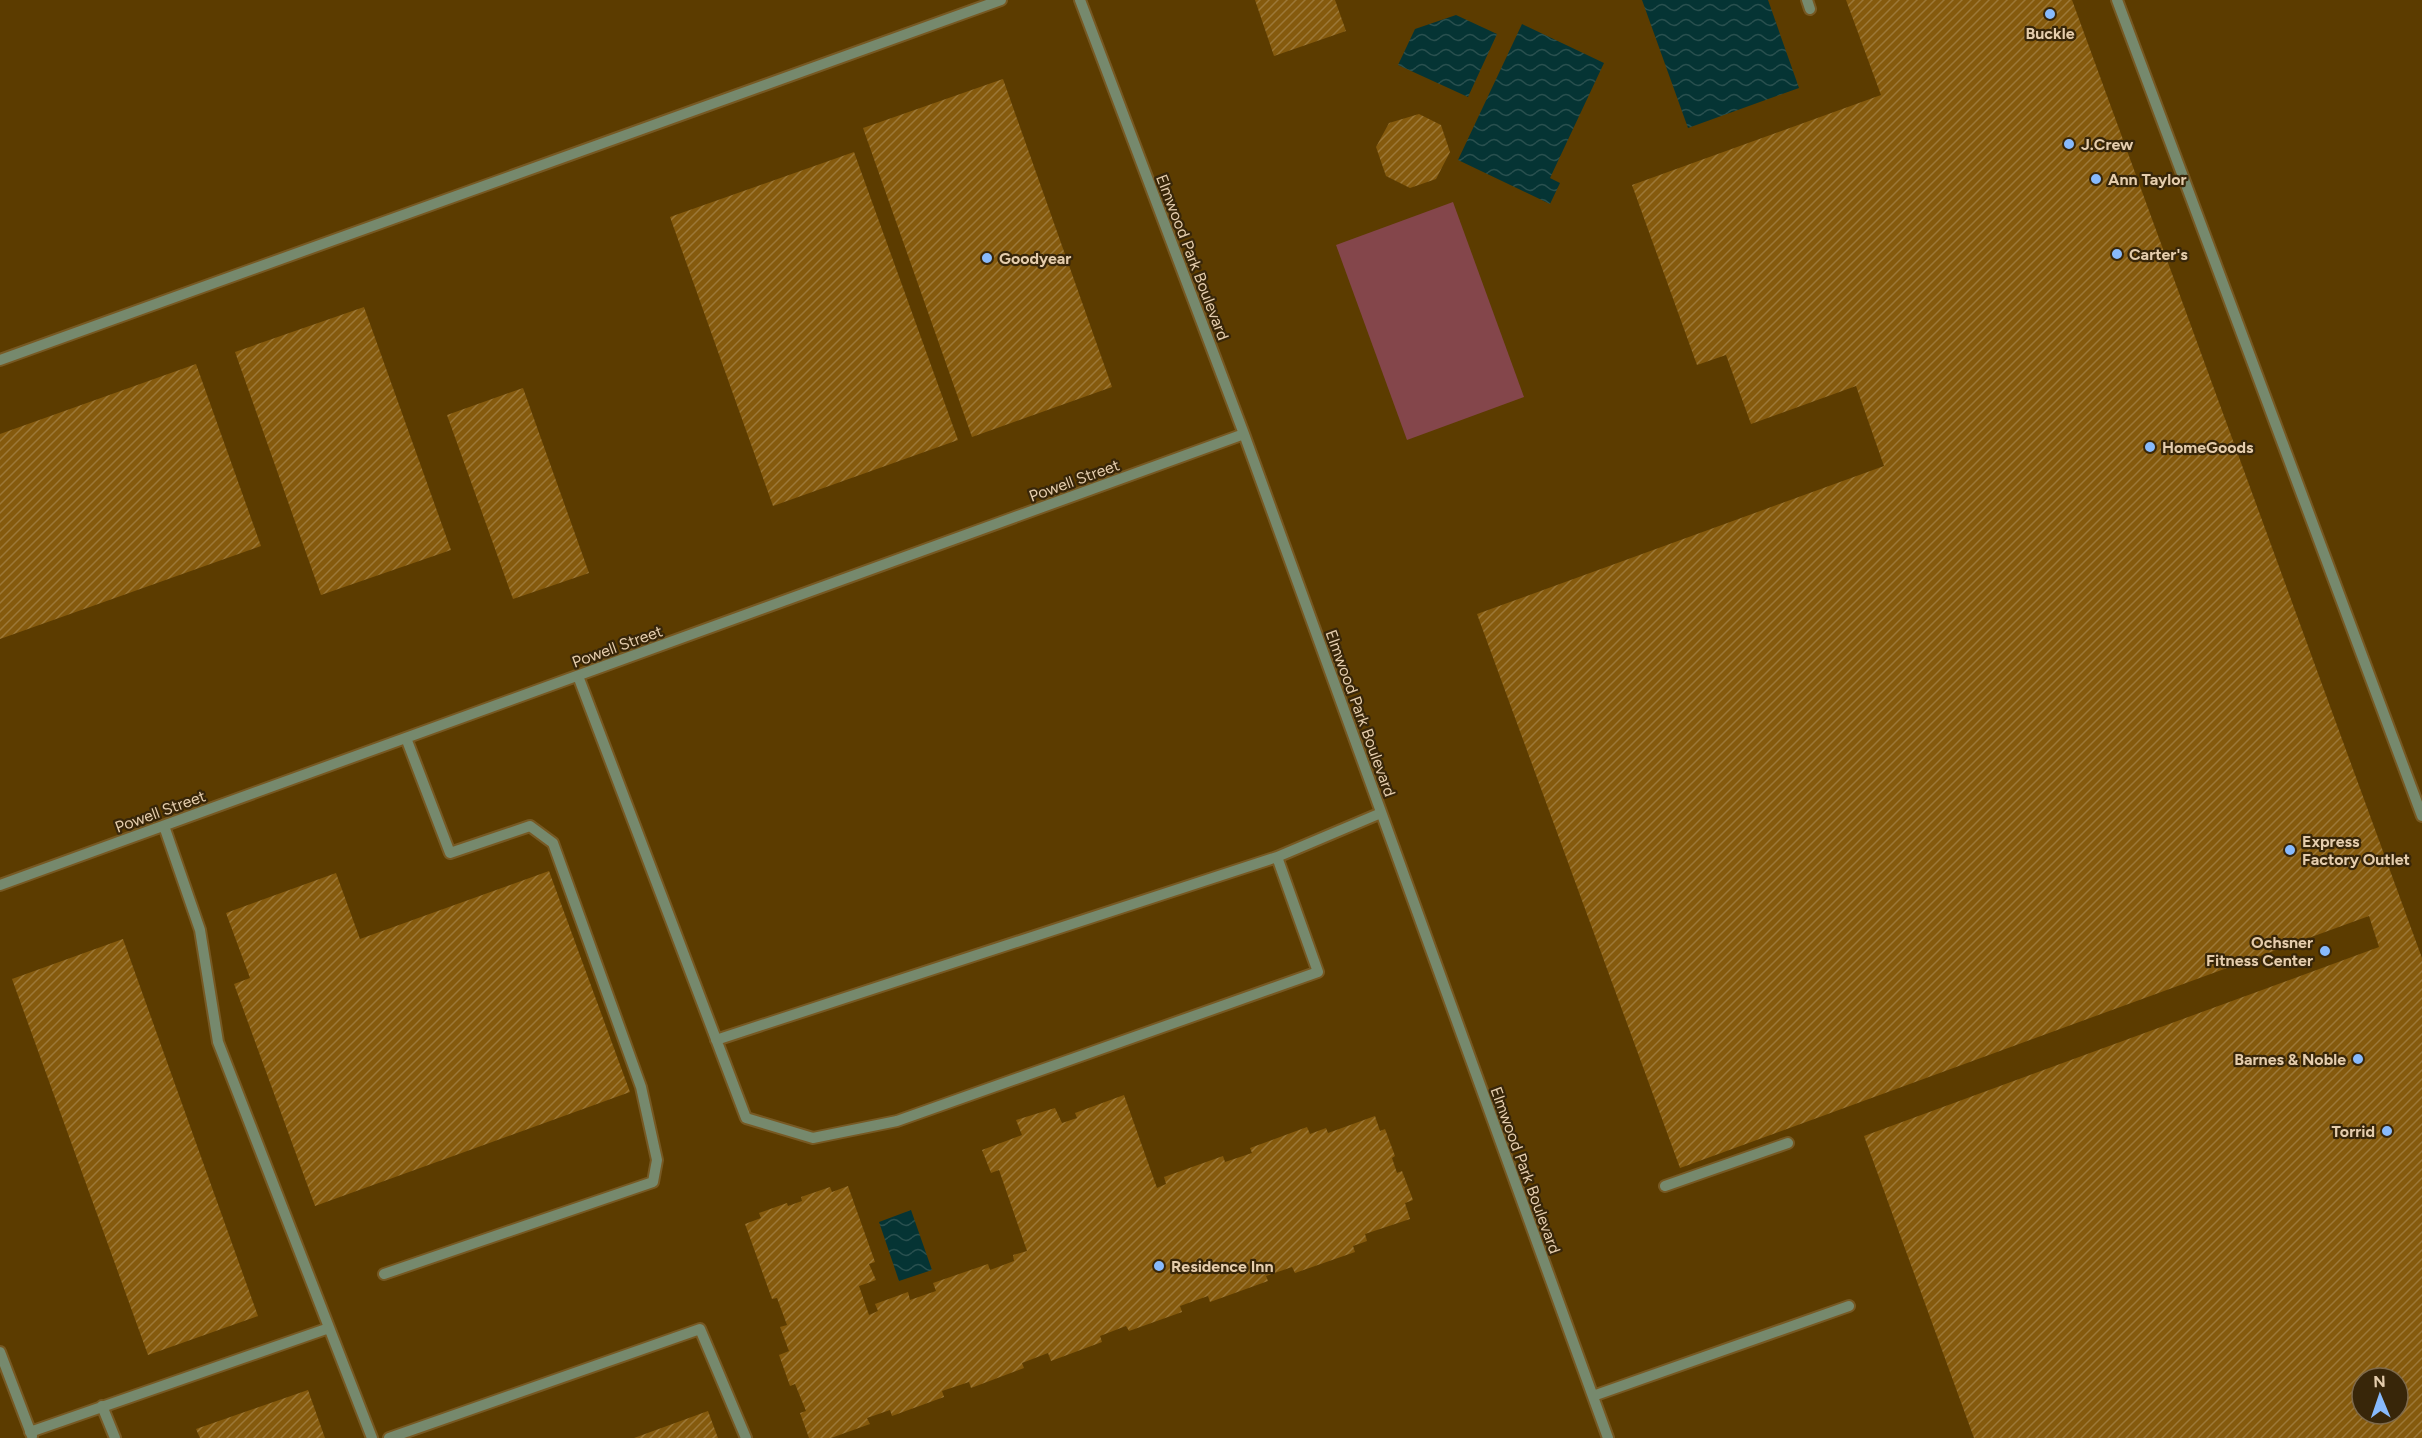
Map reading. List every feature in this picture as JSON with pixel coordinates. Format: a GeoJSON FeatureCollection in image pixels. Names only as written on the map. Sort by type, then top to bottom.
{"type":"FeatureCollection","features":[{"type":"Feature","properties":{"kind":"street"},"geometry":{"type":"LineString","coordinates":[[0,360],[1001,0]]}},
{"type":"Feature","properties":{"kind":"street","name":"Elmwood Park Boulevard"},"geometry":{"type":"LineString","coordinates":[[1080,0],[1244,434],[1608,1438]]}},
{"type":"Feature","properties":{"kind":"street"},"geometry":{"type":"LineString","coordinates":[[2118,0],[2422,816]]}},
{"type":"Feature","properties":{"kind":"street","name":"Powell Street"},"geometry":{"type":"LineString","coordinates":[[0,885],[1244,434]]}},
{"type":"Feature","properties":{"kind":"street"},"geometry":{"type":"LineString","coordinates":[[578,676],[746,1118],[813,1138],[897,1121],[1318,972],[1277,857]]}},
{"type":"Feature","properties":{"kind":"street"},"geometry":{"type":"LineString","coordinates":[[384,1274],[653,1182],[657,1160],[641,1087],[553,843],[530,826],[450,854],[406,738]]}},
{"type":"Feature","properties":{"kind":"street"},"geometry":{"type":"LineString","coordinates":[[716,1040],[1277,857],[1381,813]]}},
{"type":"Feature","properties":{"kind":"street"},"geometry":{"type":"LineString","coordinates":[[164,826],[200,930],[218,1042],[372,1438]]}},
{"type":"Feature","properties":{"kind":"street"},"geometry":{"type":"LineString","coordinates":[[1665,1186],[1788,1143]]}},
{"type":"Feature","properties":{"kind":"street"},"geometry":{"type":"LineString","coordinates":[[1593,1396],[1848,1306]]}},
{"type":"Feature","properties":{"kind":"street"},"geometry":{"type":"LineString","coordinates":[[0,1352],[31,1435],[102,1406],[329,1328]]}},
{"type":"Feature","properties":{"kind":"street"},"geometry":{"type":"LineString","coordinates":[[388,1438],[700,1329],[746,1438]]}},
{"type":"Feature","properties":{"kind":"street"},"geometry":{"type":"LineString","coordinates":[[102,1406],[115,1438]]}},
{"type":"Feature","properties":{"kind":"shaded area"},"geometry":{"type":"Polygon","coordinates":[[[1453,202],[1524,397],[1407,440],[1336,245],[1453,202]]]}},
{"type":"Feature","properties":{"kind":"water"},"geometry":{"type":"Polygon","coordinates":[[[1642,0],[1768,0],[1799,88],[1688,128],[1642,0]]]}},
{"type":"Feature","properties":{"kind":"water"},"geometry":{"type":"Polygon","coordinates":[[[1456,15],[1497,34],[1468,97],[1398,65],[1415,29],[1456,15]]]}},
{"type":"Feature","properties":{"kind":"water"},"geometry":{"type":"Polygon","coordinates":[[[1522,24],[1604,63],[1550,178],[1560,183],[1550,204],[1458,160],[1522,24]]]}},
{"type":"Feature","properties":{"kind":"water"},"geometry":{"type":"Polygon","coordinates":[[[911,1210],[932,1270],[899,1281],[879,1222],[911,1210]]]}},
{"type":"Feature","properties":{"kind":"building"},"geometry":{"type":"Polygon","coordinates":[[[1255,0],[1335,0],[1346,31],[1274,56],[1255,0]]]}},
{"type":"Feature","properties":{"kind":"building"},"geometry":{"type":"Polygon","coordinates":[[[1846,0],[2072,0],[2422,958],[2422,1438],[1974,1438],[1864,1136],[2379,947],[2369,916],[1680,1168],[1477,614],[1884,466],[1856,386],[1751,424],[1726,355],[1697,365],[1632,185],[1881,95],[1846,0]]]}},
{"type":"Feature","properties":{"kind":"building","name":"Goodyear"},"geometry":{"type":"Polygon","coordinates":[[[1003,79],[1112,387],[972,437],[863,128],[1003,79]]]}},
{"type":"Feature","properties":{"kind":"building"},"geometry":{"type":"Polygon","coordinates":[[[1419,114],[1441,125],[1450,152],[1436,179],[1410,188],[1386,176],[1376,147],[1389,123],[1419,114]]]}},
{"type":"Feature","properties":{"kind":"building"},"geometry":{"type":"Polygon","coordinates":[[[854,152],[958,440],[773,506],[670,217],[854,152]]]}},
{"type":"Feature","properties":{"kind":"building"},"geometry":{"type":"Polygon","coordinates":[[[364,307],[451,550],[321,595],[235,352],[364,307]]]}},
{"type":"Feature","properties":{"kind":"building"},"geometry":{"type":"Polygon","coordinates":[[[196,364],[261,546],[0,639],[0,434],[196,364]]]}},
{"type":"Feature","properties":{"kind":"building"},"geometry":{"type":"Polygon","coordinates":[[[523,388],[589,573],[513,599],[447,415],[523,388]]]}},
{"type":"Feature","properties":{"kind":"building"},"geometry":{"type":"Polygon","coordinates":[[[549,871],[630,1092],[315,1206],[234,984],[250,978],[226,913],[336,873],[360,939],[549,871]]]}},
{"type":"Feature","properties":{"kind":"building"},"geometry":{"type":"Polygon","coordinates":[[[123,939],[258,1316],[148,1355],[12,979],[123,939]]]}},
{"type":"Feature","properties":{"kind":"building","name":"Residence Inn"},"geometry":{"type":"Polygon","coordinates":[[[1124,1095],[1157,1188],[1166,1184],[1164,1177],[1223,1156],[1225,1162],[1252,1153],[1250,1148],[1307,1127],[1310,1134],[1326,1128],[1328,1133],[1375,1116],[1380,1131],[1385,1129],[1395,1156],[1392,1158],[1397,1173],[1402,1171],[1413,1200],[1405,1203],[1410,1219],[1365,1234],[1367,1241],[1353,1246],[1355,1252],[1295,1273],[1292,1267],[1266,1276],[1268,1281],[1210,1302],[1208,1296],[1180,1306],[1182,1312],[1129,1331],[1126,1326],[1100,1336],[1102,1342],[1051,1361],[1048,1353],[1022,1363],[1024,1368],[971,1388],[969,1382],[942,1391],[944,1397],[892,1416],[890,1410],[867,1418],[870,1424],[831,1438],[809,1438],[800,1413],[806,1411],[795,1384],[790,1386],[779,1355],[789,1351],[780,1327],[787,1325],[777,1298],[772,1299],[745,1224],[761,1218],[759,1213],[787,1203],[788,1206],[802,1201],[801,1197],[830,1187],[832,1192],[848,1186],[875,1262],[869,1264],[876,1280],[859,1286],[869,1315],[878,1311],[875,1304],[908,1292],[910,1300],[936,1291],[933,1283],[988,1264],[990,1270],[1014,1261],[1013,1255],[1027,1251],[999,1170],[991,1173],[982,1150],[1022,1135],[1016,1120],[1055,1108],[1062,1123],[1077,1118],[1075,1113],[1124,1095]]]}},
{"type":"Feature","properties":{"kind":"building"},"geometry":{"type":"Polygon","coordinates":[[[308,1390],[325,1438],[200,1438],[196,1429],[308,1390]]]}},
{"type":"Feature","properties":{"kind":"building"},"geometry":{"type":"Polygon","coordinates":[[[708,1411],[718,1438],[634,1438],[708,1411]]]}},
{"type":"Feature","properties":{"kind":"place","name":"Buckle"},"geometry":{"type":"Point","coordinates":[2050,14]}},
{"type":"Feature","properties":{"kind":"place","name":"J.Crew"},"geometry":{"type":"Point","coordinates":[2069,144]}},
{"type":"Feature","properties":{"kind":"place","name":"Ann Taylor"},"geometry":{"type":"Point","coordinates":[2096,179]}},
{"type":"Feature","properties":{"kind":"place","name":"Carter's"},"geometry":{"type":"Point","coordinates":[2117,254]}},
{"type":"Feature","properties":{"kind":"place","name":"Goodyear"},"geometry":{"type":"Point","coordinates":[987,258]}},
{"type":"Feature","properties":{"kind":"place","name":"HomeGoods"},"geometry":{"type":"Point","coordinates":[2150,447]}},
{"type":"Feature","properties":{"kind":"place","name":"Express Factory Outlet"},"geometry":{"type":"Point","coordinates":[2290,850]}},
{"type":"Feature","properties":{"kind":"place","name":"Ochsner Fitness Center"},"geometry":{"type":"Point","coordinates":[2325,951]}},
{"type":"Feature","properties":{"kind":"place","name":"Barnes & Noble"},"geometry":{"type":"Point","coordinates":[2358,1059]}},
{"type":"Feature","properties":{"kind":"place","name":"Torrid"},"geometry":{"type":"Point","coordinates":[2387,1131]}},
{"type":"Feature","properties":{"kind":"place","name":"Residence Inn"},"geometry":{"type":"Point","coordinates":[1159,1266]}}]}
